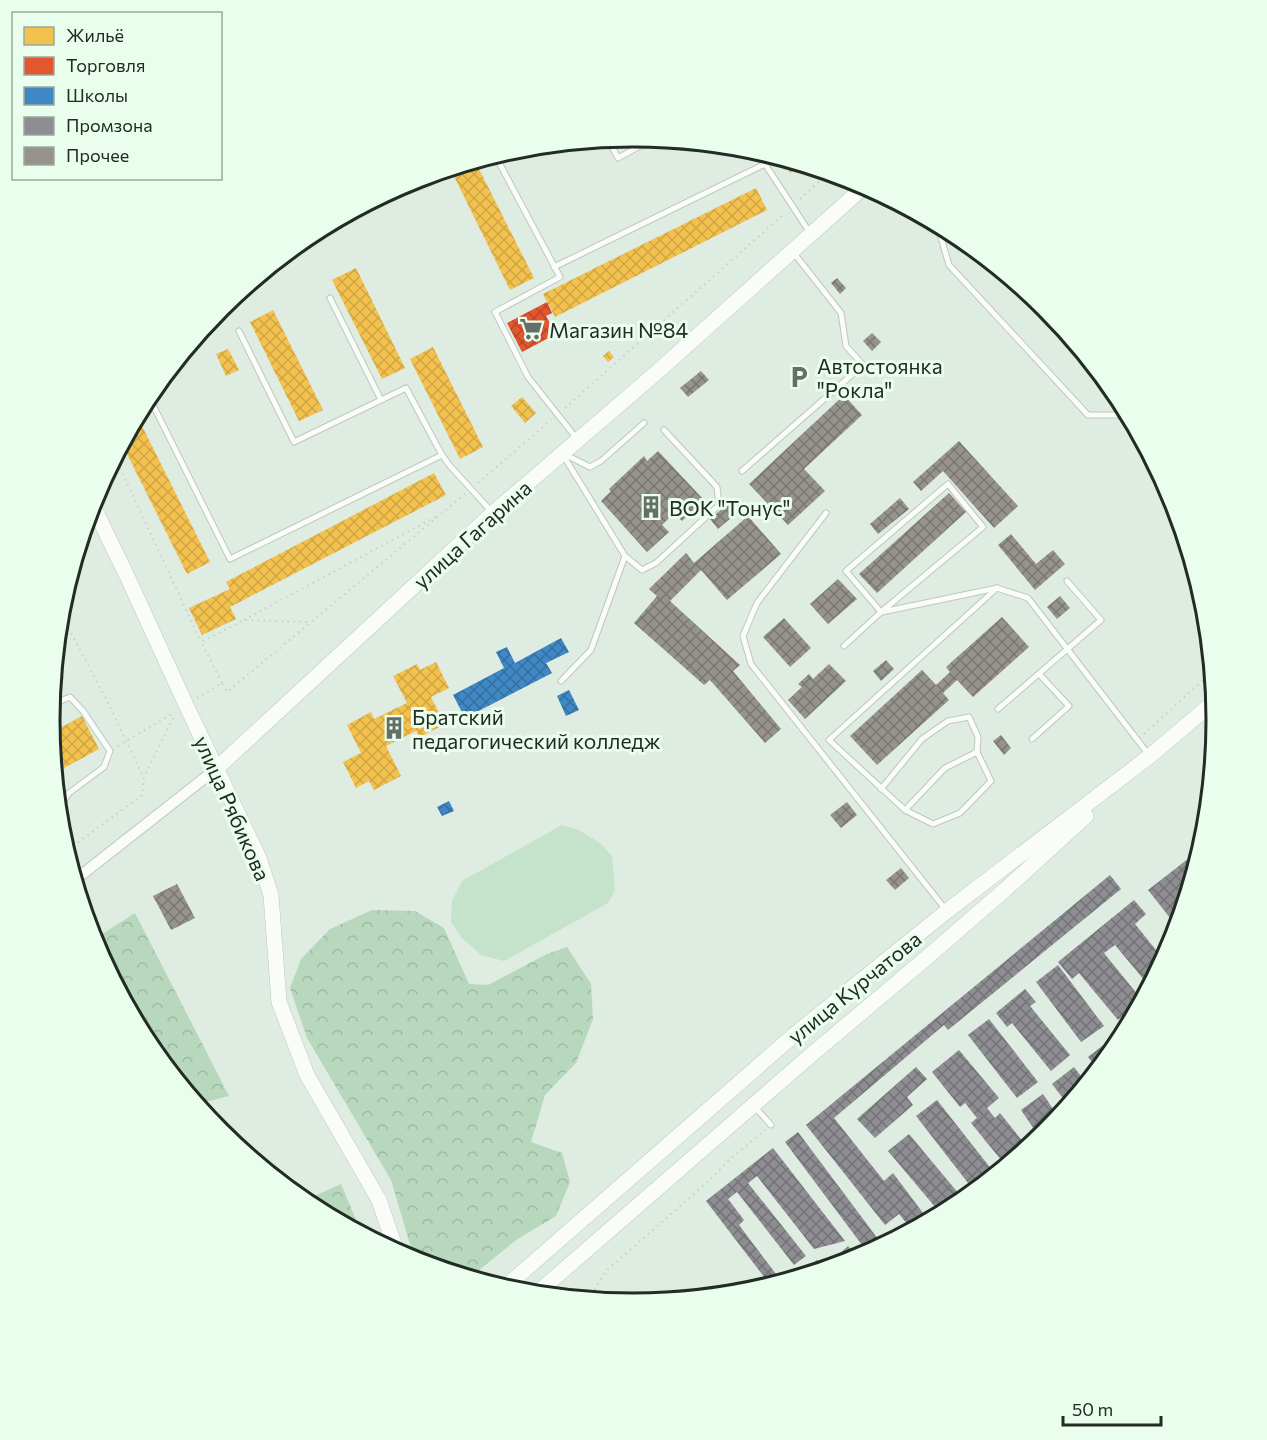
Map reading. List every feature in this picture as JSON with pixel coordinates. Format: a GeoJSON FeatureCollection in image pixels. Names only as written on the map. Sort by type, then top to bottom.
{"type":"FeatureCollection","features":[{"type":"Feature","properties":{"kind":"main road","name":"улица Гагарина"},"geometry":{"type":"LineString","coordinates":[[216,769],[494,513],[656,373],[858,192]]}},
{"type":"Feature","properties":{"kind":"main road","name":"улица Рябикова"},"geometry":{"type":"LineString","coordinates":[[98,516],[259,858],[271,895],[279,1002],[308,1074],[379,1200],[393,1240]]}},
{"type":"Feature","properties":{"kind":"main road","name":"улица Курчатова"},"geometry":{"type":"LineString","coordinates":[[513,1280],[794,1035],[947,911],[1150,756],[1207,708]]}},
{"type":"Feature","properties":{"kind":"main road"},"geometry":{"type":"LineString","coordinates":[[547,1287],[811,1054],[1007,888],[1150,756]]}},
{"type":"Feature","properties":{"kind":"main road"},"geometry":{"type":"LineString","coordinates":[[794,1035],[811,1054]]}},
{"type":"Feature","properties":{"kind":"street","name":"улица Гагарина"},"geometry":{"type":"LineString","coordinates":[[82,875],[216,769]]}},
{"type":"Feature","properties":{"kind":"lane"},"geometry":{"type":"LineString","coordinates":[[613,147],[618,158],[640,146]]}},
{"type":"Feature","properties":{"kind":"lane"},"geometry":{"type":"LineString","coordinates":[[499,163],[560,277],[495,312],[528,377],[578,440]]}},
{"type":"Feature","properties":{"kind":"lane"},"geometry":{"type":"LineString","coordinates":[[554,267],[765,164],[811,234]]}},
{"type":"Feature","properties":{"kind":"lane"},"geometry":{"type":"LineString","coordinates":[[941,236],[949,265],[1088,415],[1118,415]]}},
{"type":"Feature","properties":{"kind":"lane"},"geometry":{"type":"LineString","coordinates":[[742,471],[863,365],[846,345],[841,313],[792,251]]}},
{"type":"Feature","properties":{"kind":"lane"},"geometry":{"type":"LineString","coordinates":[[330,298],[381,400]]}},
{"type":"Feature","properties":{"kind":"lane"},"geometry":{"type":"LineString","coordinates":[[239,331],[294,442],[406,388],[442,455],[494,513]]}},
{"type":"Feature","properties":{"kind":"lane"},"geometry":{"type":"LineString","coordinates":[[154,406],[230,559],[442,455]]}},
{"type":"Feature","properties":{"kind":"lane"},"geometry":{"type":"LineString","coordinates":[[563,453],[590,466],[601,461],[644,423]]}},
{"type":"Feature","properties":{"kind":"lane"},"geometry":{"type":"LineString","coordinates":[[563,453],[625,556],[642,570],[656,563],[719,504],[717,487],[664,430]]}},
{"type":"Feature","properties":{"kind":"lane"},"geometry":{"type":"LineString","coordinates":[[844,645],[983,526],[948,484],[846,571],[881,612]]}},
{"type":"Feature","properties":{"kind":"lane"},"geometry":{"type":"LineString","coordinates":[[826,513],[757,603],[743,636],[751,664],[947,911]]}},
{"type":"Feature","properties":{"kind":"lane"},"geometry":{"type":"LineString","coordinates":[[561,681],[591,650],[625,556]]}},
{"type":"Feature","properties":{"kind":"lane"},"geometry":{"type":"LineString","coordinates":[[998,709],[1101,620],[1066,581]]}},
{"type":"Feature","properties":{"kind":"lane"},"geometry":{"type":"LineString","coordinates":[[881,789],[922,739],[948,722],[969,717],[978,737],[977,752],[991,781],[960,813],[933,824],[905,810],[881,789],[829,740],[997,588]]}},
{"type":"Feature","properties":{"kind":"lane"},"geometry":{"type":"LineString","coordinates":[[881,612],[997,588],[1028,598],[1150,756]]}},
{"type":"Feature","properties":{"kind":"lane"},"geometry":{"type":"LineString","coordinates":[[1032,739],[1069,706],[1039,674]]}},
{"type":"Feature","properties":{"kind":"lane"},"geometry":{"type":"LineString","coordinates":[[60,702],[70,698],[83,711],[110,751],[104,767],[69,793],[66,798]]}},
{"type":"Feature","properties":{"kind":"lane"},"geometry":{"type":"LineString","coordinates":[[905,810],[945,768],[977,752]]}},
{"type":"Feature","properties":{"kind":"lane"},"geometry":{"type":"LineString","coordinates":[[753,1105],[771,1125]]}},
{"type":"Feature","properties":{"kind":"path"},"geometry":{"type":"LineString","coordinates":[[119,466],[201,642],[227,692],[471,489],[823,179]]}},
{"type":"Feature","properties":{"kind":"path"},"geometry":{"type":"LineString","coordinates":[[201,642],[443,512]]}},
{"type":"Feature","properties":{"kind":"path"},"geometry":{"type":"LineString","coordinates":[[244,620],[310,622]]}},
{"type":"Feature","properties":{"kind":"path"},"geometry":{"type":"LineString","coordinates":[[68,627],[144,777]]}},
{"type":"Feature","properties":{"kind":"path"},"geometry":{"type":"LineString","coordinates":[[1138,740],[1206,678]]}},
{"type":"Feature","properties":{"kind":"path"},"geometry":{"type":"LineString","coordinates":[[186,705],[222,683]]}},
{"type":"Feature","properties":{"kind":"path"},"geometry":{"type":"LineString","coordinates":[[74,844],[142,795],[144,777],[177,711],[126,741]]}},
{"type":"Feature","properties":{"kind":"path"},"geometry":{"type":"LineString","coordinates":[[593,1292],[606,1271],[771,1125]]}},
{"type":"Feature","properties":{"kind":"green space"},"geometry":{"type":"Polygon","coordinates":[[[562,825],[579,830],[600,843],[612,856],[615,890],[608,903],[504,961],[481,955],[462,938],[451,922],[452,901],[462,881],[562,825]]]}},
{"type":"Feature","properties":{"kind":"green space"},"geometry":{"type":"Polygon","coordinates":[[[372,910],[415,911],[444,928],[469,984],[488,985],[547,954],[567,947],[591,984],[593,1019],[576,1063],[545,1095],[531,1142],[562,1153],[570,1182],[556,1216],[516,1240],[478,1271],[411,1249],[391,1180],[307,1038],[290,988],[301,959],[330,929],[372,910]]]}},
{"type":"Feature","properties":{"kind":"green space"},"geometry":{"type":"Polygon","coordinates":[[[135,913],[229,1096],[206,1102],[179,1069],[137,1007],[119,974],[102,934],[135,913]]]}},
{"type":"Feature","properties":{"kind":"green space"},"geometry":{"type":"Polygon","coordinates":[[[341,1184],[357,1222],[347,1217],[314,1196],[341,1184]]]}},
{"type":"Feature","properties":{"kind":"building: Жильё"},"geometry":{"type":"Polygon","coordinates":[[[479,168],[534,278],[510,290],[454,176],[479,168]]]}},
{"type":"Feature","properties":{"kind":"building: Жильё"},"geometry":{"type":"Polygon","coordinates":[[[756,188],[767,210],[555,317],[543,294],[756,188]]]}},
{"type":"Feature","properties":{"kind":"building: Жильё"},"geometry":{"type":"Polygon","coordinates":[[[356,268],[405,368],[382,379],[332,280],[356,268]]]}},
{"type":"Feature","properties":{"kind":"building: Жильё"},"geometry":{"type":"Polygon","coordinates":[[[273,310],[323,410],[299,421],[250,322],[273,310]]]}},
{"type":"Feature","properties":{"kind":"building: Жильё"},"geometry":{"type":"Polygon","coordinates":[[[433,347],[483,447],[460,459],[410,359],[433,347]]]}},
{"type":"Feature","properties":{"kind":"building: Жильё"},"geometry":{"type":"Polygon","coordinates":[[[228,349],[239,370],[226,376],[216,354],[228,349]]]}},
{"type":"Feature","properties":{"kind":"building: Жильё"},"geometry":{"type":"Polygon","coordinates":[[[609,351],[614,357],[608,362],[603,356],[609,351]]]}},
{"type":"Feature","properties":{"kind":"building: Жильё"},"geometry":{"type":"Polygon","coordinates":[[[522,397],[536,413],[525,423],[511,406],[522,397]]]}},
{"type":"Feature","properties":{"kind":"building: Жильё"},"geometry":{"type":"Polygon","coordinates":[[[142,425],[210,562],[187,574],[126,453],[142,425]]]}},
{"type":"Feature","properties":{"kind":"building: Жильё"},"geometry":{"type":"Polygon","coordinates":[[[434,473],[446,495],[230,607],[236,619],[202,635],[189,608],[230,589],[226,582],[434,473]]]}},
{"type":"Feature","properties":{"kind":"building: Жильё","name":"Братский педагогический колледж"},"geometry":{"type":"Polygon","coordinates":[[[436,662],[449,688],[431,697],[445,724],[420,737],[416,731],[386,746],[401,776],[374,790],[369,781],[356,788],[343,762],[361,753],[347,725],[371,712],[374,719],[407,703],[393,676],[417,664],[420,670],[436,662]]]}},
{"type":"Feature","properties":{"kind":"building: Жильё"},"geometry":{"type":"Polygon","coordinates":[[[82,716],[99,749],[62,769],[60,728],[82,716]]]}},
{"type":"Feature","properties":{"kind":"building: Торговля","name":"Магазин №84"},"geometry":{"type":"Polygon","coordinates":[[[547,302],[552,313],[546,316],[556,334],[522,352],[507,323],[547,302]]]}},
{"type":"Feature","properties":{"kind":"building: Школы"},"geometry":{"type":"Polygon","coordinates":[[[561,638],[569,652],[546,663],[552,673],[465,718],[453,695],[504,668],[496,652],[507,647],[515,663],[561,638]]]}},
{"type":"Feature","properties":{"kind":"building: Школы"},"geometry":{"type":"Polygon","coordinates":[[[569,690],[579,710],[566,716],[557,696],[569,690]]]}},
{"type":"Feature","properties":{"kind":"building: Школы"},"geometry":{"type":"Polygon","coordinates":[[[449,801],[454,811],[442,816],[437,807],[449,801]]]}},
{"type":"Feature","properties":{"kind":"building: Промзона"},"geometry":{"type":"Polygon","coordinates":[[[1190,858],[1171,919],[1148,890],[1190,858]]]}},
{"type":"Feature","properties":{"kind":"building: Промзона"},"geometry":{"type":"Polygon","coordinates":[[[1110,875],[1121,889],[948,1030],[944,1025],[834,1118],[884,1181],[893,1173],[924,1214],[907,1224],[899,1214],[885,1225],[806,1125],[1110,875]]]}},
{"type":"Feature","properties":{"kind":"building: Промзона"},"geometry":{"type":"Polygon","coordinates":[[[1134,900],[1146,914],[1135,924],[1157,952],[1145,980],[1115,945],[1104,953],[1137,994],[1126,1013],[1118,1020],[1079,973],[1072,979],[1058,962],[1134,900]]]}},
{"type":"Feature","properties":{"kind":"building: Промзона"},"geometry":{"type":"Polygon","coordinates":[[[1058,965],[1104,1026],[1081,1042],[1036,982],[1058,965]]]}},
{"type":"Feature","properties":{"kind":"building: Промзона"},"geometry":{"type":"Polygon","coordinates":[[[1025,989],[1036,1002],[1030,1006],[1070,1055],[1051,1071],[1012,1023],[1007,1027],[996,1013],[1025,989]]]}},
{"type":"Feature","properties":{"kind":"building: Промзона"},"geometry":{"type":"Polygon","coordinates":[[[989,1019],[1038,1082],[1017,1098],[968,1035],[989,1019]]]}},
{"type":"Feature","properties":{"kind":"building: Промзона"},"geometry":{"type":"Polygon","coordinates":[[[1108,1041],[1093,1063],[1088,1057],[1108,1041]]]}},
{"type":"Feature","properties":{"kind":"building: Промзона"},"geometry":{"type":"Polygon","coordinates":[[[959,1050],[999,1098],[987,1108],[995,1118],[1000,1113],[1023,1141],[1001,1160],[971,1123],[977,1118],[965,1103],[960,1107],[932,1072],[959,1050]]]}},
{"type":"Feature","properties":{"kind":"building: Промзона"},"geometry":{"type":"Polygon","coordinates":[[[916,1067],[927,1079],[907,1097],[913,1105],[875,1138],[857,1119],[916,1067]]]}},
{"type":"Feature","properties":{"kind":"building: Промзона"},"geometry":{"type":"Polygon","coordinates":[[[1074,1067],[1082,1077],[1064,1099],[1052,1084],[1074,1067]]]}},
{"type":"Feature","properties":{"kind":"building: Промзона"},"geometry":{"type":"Polygon","coordinates":[[[1043,1094],[1054,1110],[1035,1130],[1021,1110],[1043,1094]]]}},
{"type":"Feature","properties":{"kind":"building: Промзона"},"geometry":{"type":"Polygon","coordinates":[[[937,1100],[991,1168],[969,1185],[916,1116],[937,1100]]]}},
{"type":"Feature","properties":{"kind":"building: Промзона"},"geometry":{"type":"Polygon","coordinates":[[[798,1132],[878,1238],[862,1246],[785,1142],[798,1132]]]}},
{"type":"Feature","properties":{"kind":"building: Промзона"},"geometry":{"type":"Polygon","coordinates":[[[909,1134],[958,1193],[935,1207],[888,1151],[909,1134]]]}},
{"type":"Feature","properties":{"kind":"building: Промзона"},"geometry":{"type":"Polygon","coordinates":[[[773,1148],[845,1241],[814,1249],[757,1176],[748,1183],[806,1256],[794,1265],[737,1192],[728,1199],[744,1220],[739,1225],[777,1275],[765,1278],[706,1201],[773,1148]]]}},
{"type":"Feature","properties":{"kind":"building: Промзона"},"geometry":{"type":"Polygon","coordinates":[[[848,1246],[852,1250],[837,1256],[848,1246]]]}},
{"type":"Feature","properties":{"kind":"building: Прочее"},"geometry":{"type":"Polygon","coordinates":[[[837,278],[846,288],[840,294],[831,283],[837,278]]]}},
{"type":"Feature","properties":{"kind":"building: Прочее"},"geometry":{"type":"Polygon","coordinates":[[[872,333],[881,342],[872,351],[863,341],[872,333]]]}},
{"type":"Feature","properties":{"kind":"building: Прочее"},"geometry":{"type":"Polygon","coordinates":[[[701,371],[709,380],[688,397],[680,388],[701,371]]]}},
{"type":"Feature","properties":{"kind":"building: Прочее"},"geometry":{"type":"Polygon","coordinates":[[[844,395],[862,415],[804,469],[825,491],[788,525],[749,484],[844,395]]]}},
{"type":"Feature","properties":{"kind":"building: Прочее"},"geometry":{"type":"Polygon","coordinates":[[[959,441],[1018,506],[994,528],[943,471],[921,491],[913,482],[959,441]]]}},
{"type":"Feature","properties":{"kind":"building: Прочее","name":"ВОК \"Тонус\""},"geometry":{"type":"Polygon","coordinates":[[[658,451],[704,500],[682,521],[674,513],[662,525],[669,532],[647,552],[601,501],[611,491],[609,489],[644,456],[647,461],[658,451]]]}},
{"type":"Feature","properties":{"kind":"building: Прочее"},"geometry":{"type":"Polygon","coordinates":[[[949,493],[966,512],[877,593],[859,574],[949,493]]]}},
{"type":"Feature","properties":{"kind":"building: Прочее"},"geometry":{"type":"Polygon","coordinates":[[[900,498],[909,509],[878,534],[870,524],[900,498]]]}},
{"type":"Feature","properties":{"kind":"building: Прочее"},"geometry":{"type":"Polygon","coordinates":[[[729,503],[737,513],[718,529],[710,519],[729,503]]]}},
{"type":"Feature","properties":{"kind":"building: Прочее"},"geometry":{"type":"Polygon","coordinates":[[[748,516],[781,554],[727,600],[701,570],[670,601],[740,665],[733,671],[781,729],[765,743],[710,680],[704,685],[634,623],[657,596],[649,589],[686,553],[694,563],[748,516]]]}},
{"type":"Feature","properties":{"kind":"building: Прочее"},"geometry":{"type":"Polygon","coordinates":[[[1011,534],[1036,564],[1053,550],[1065,564],[1035,590],[998,545],[1011,534]]]}},
{"type":"Feature","properties":{"kind":"building: Прочее"},"geometry":{"type":"Polygon","coordinates":[[[838,579],[857,599],[828,624],[810,604],[838,579]]]}},
{"type":"Feature","properties":{"kind":"building: Прочее"},"geometry":{"type":"Polygon","coordinates":[[[1060,596],[1070,608],[1057,619],[1047,607],[1060,596]]]}},
{"type":"Feature","properties":{"kind":"building: Прочее"},"geometry":{"type":"Polygon","coordinates":[[[1002,617],[1029,647],[973,697],[957,680],[943,693],[949,700],[877,765],[850,736],[922,670],[936,685],[950,672],[946,667],[1002,617]]]}},
{"type":"Feature","properties":{"kind":"building: Прочее"},"geometry":{"type":"Polygon","coordinates":[[[784,618],[811,648],[790,667],[763,637],[784,618]]]}},
{"type":"Feature","properties":{"kind":"building: Прочее"},"geometry":{"type":"Polygon","coordinates":[[[886,660],[894,669],[881,681],[873,671],[886,660]]]}},
{"type":"Feature","properties":{"kind":"building: Прочее"},"geometry":{"type":"Polygon","coordinates":[[[829,664],[846,681],[805,719],[788,700],[802,687],[798,684],[809,674],[813,679],[829,664]]]}},
{"type":"Feature","properties":{"kind":"building: Прочее"},"geometry":{"type":"Polygon","coordinates":[[[1001,735],[1011,748],[1004,755],[993,741],[1001,735]]]}},
{"type":"Feature","properties":{"kind":"building: Прочее"},"geometry":{"type":"Polygon","coordinates":[[[847,802],[857,815],[841,828],[830,815],[847,802]]]}},
{"type":"Feature","properties":{"kind":"building: Прочее"},"geometry":{"type":"Polygon","coordinates":[[[901,868],[909,878],[895,890],[886,880],[901,868]]]}},
{"type":"Feature","properties":{"kind":"building: Прочее"},"geometry":{"type":"Polygon","coordinates":[[[177,884],[195,918],[171,930],[153,896],[177,884]]]}},
{"type":"Feature","properties":{"kind":"place","name":"Магазин №84"},"geometry":{"type":"Point","coordinates":[531,329]}},
{"type":"Feature","properties":{"kind":"place","name":"Автостоянка \"Рокла\""},"geometry":{"type":"Point","coordinates":[799,377]}},
{"type":"Feature","properties":{"kind":"place","name":"ВОК \"Тонус\""},"geometry":{"type":"Point","coordinates":[651,507]}},
{"type":"Feature","properties":{"kind":"place","name":"Братский педагогический колледж"},"geometry":{"type":"Point","coordinates":[394,728]}}]}
